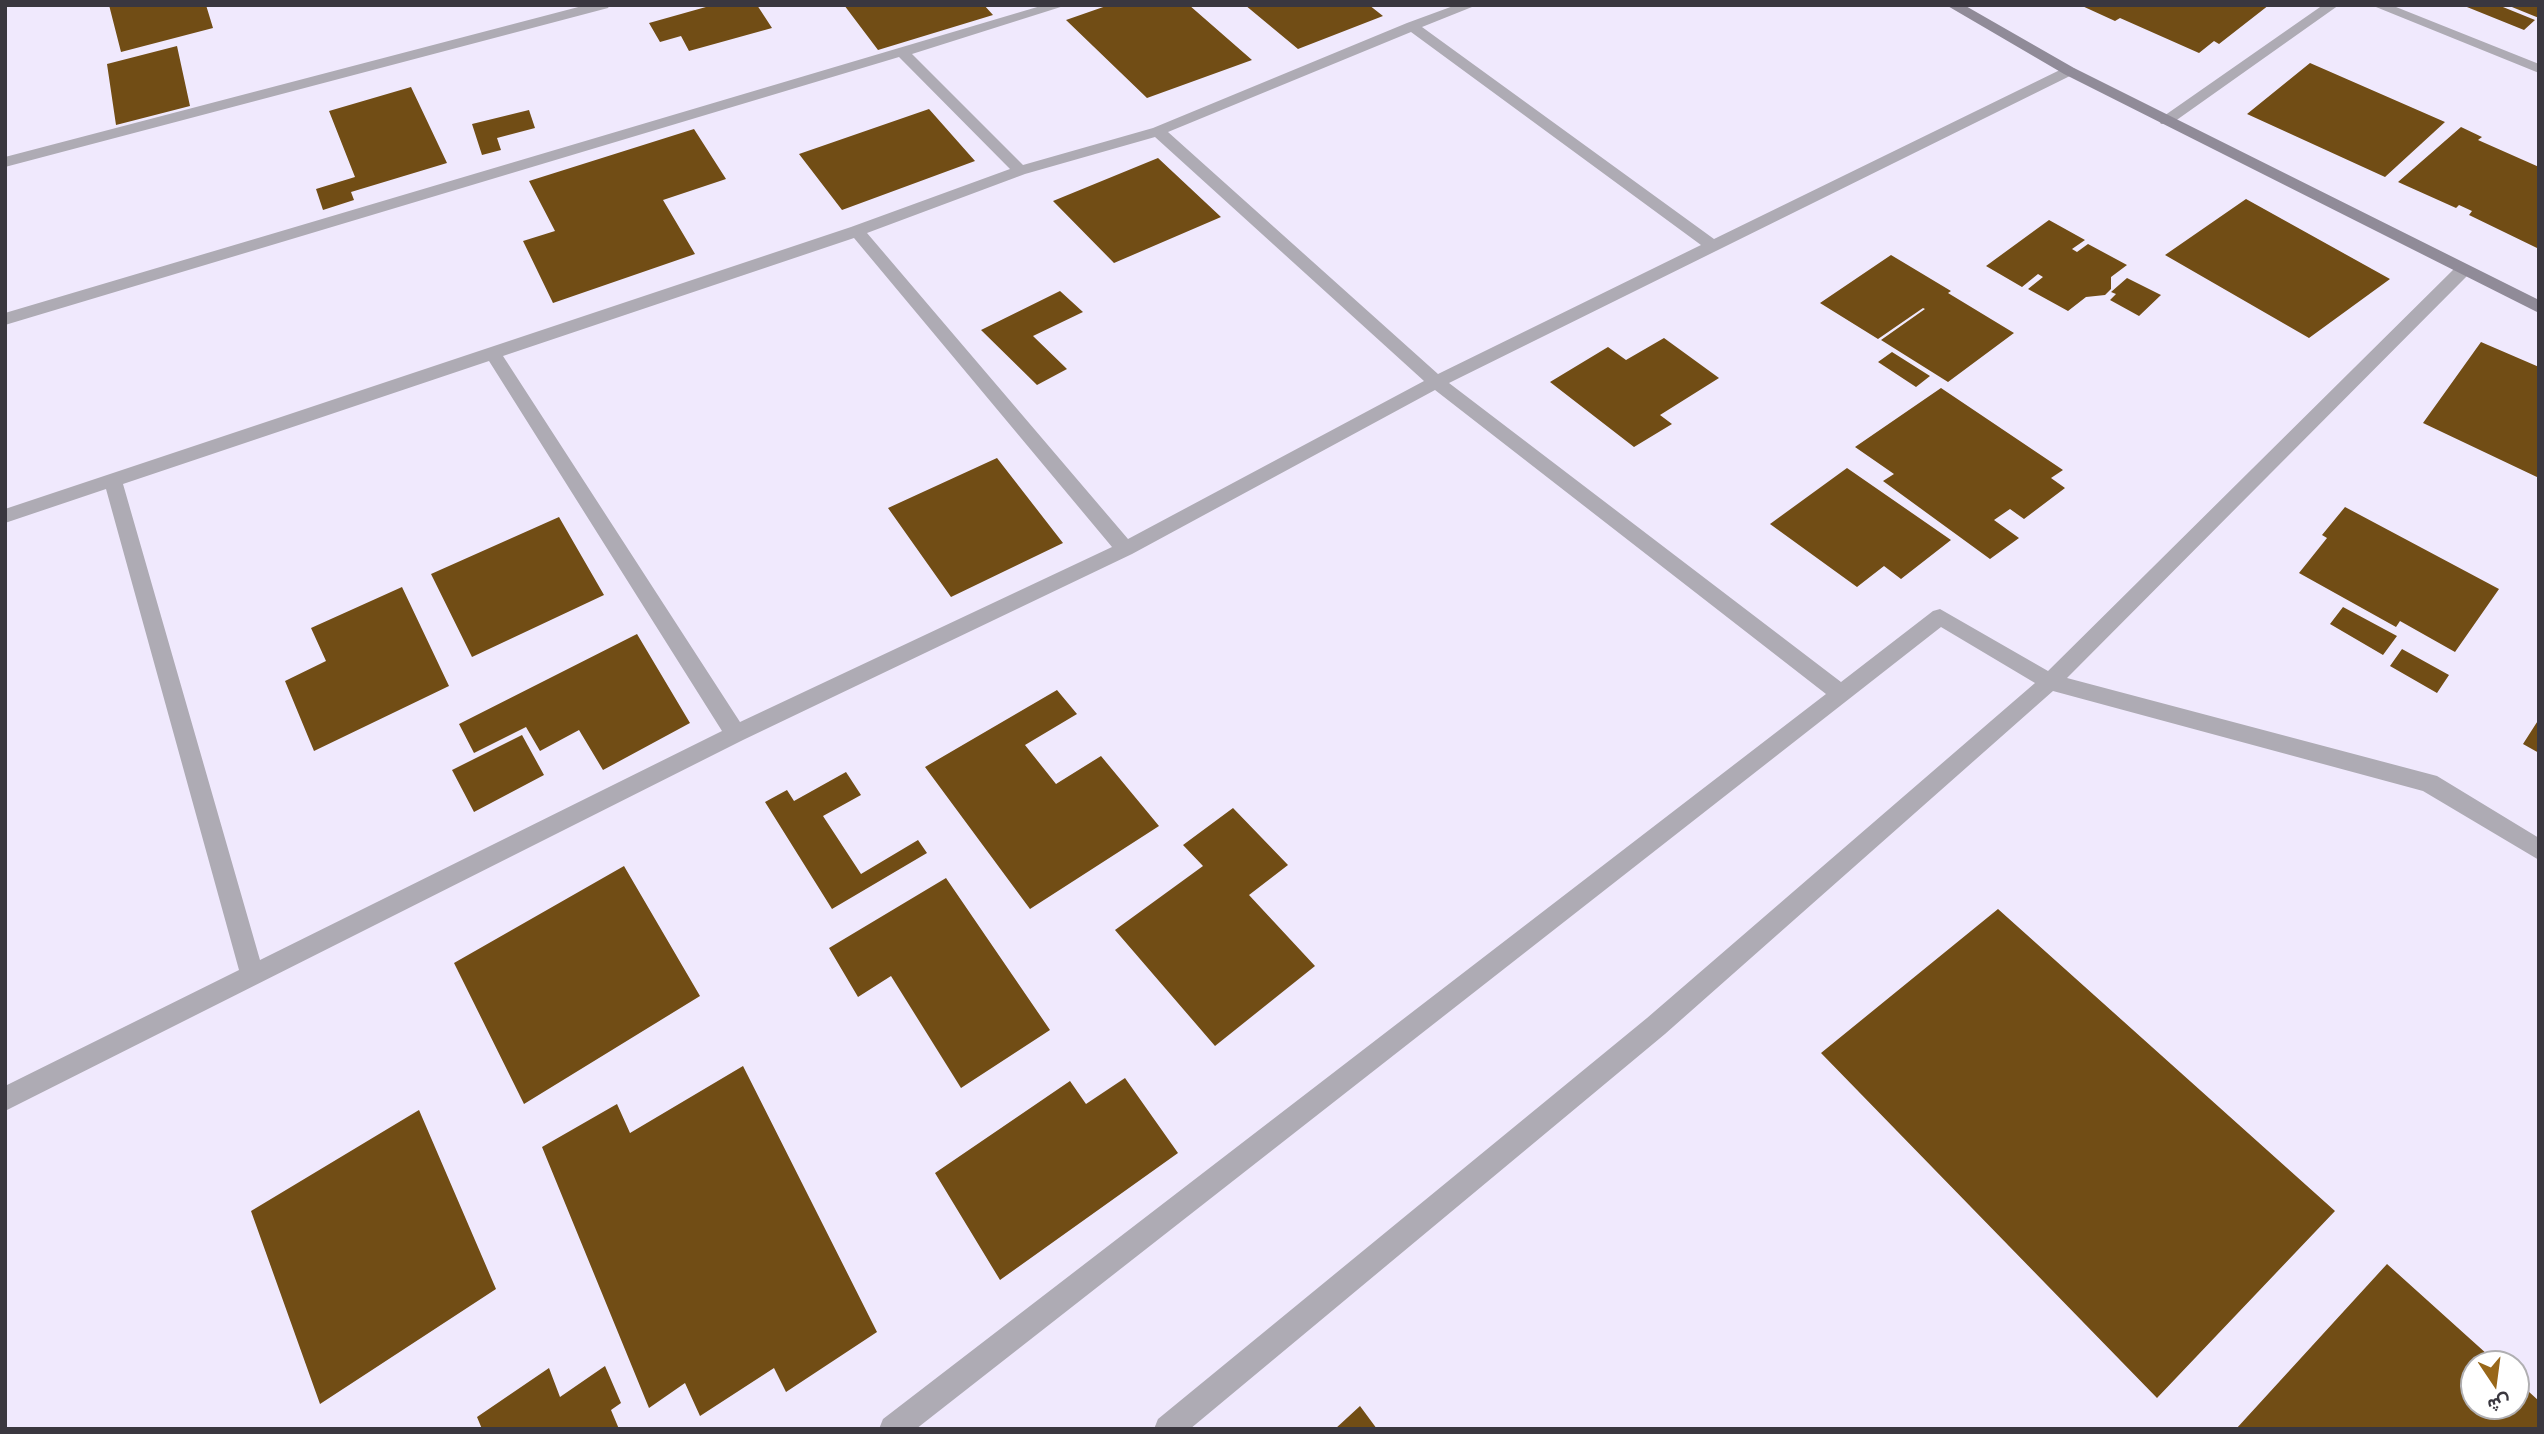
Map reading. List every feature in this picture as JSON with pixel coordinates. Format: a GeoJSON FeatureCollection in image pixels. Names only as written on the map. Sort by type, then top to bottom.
{"type":"FeatureCollection","features":[{"type":"Feature","properties":{"kind":"street"},"geometry":{"type":"LineString","coordinates":[[5,162],[570,9],[603,5]]}},
{"type":"Feature","properties":{"kind":"street"},"geometry":{"type":"LineString","coordinates":[[5,318],[1060,5]]}},
{"type":"Feature","properties":{"kind":"street"},"geometry":{"type":"LineString","coordinates":[[5,516],[857,231],[1020,171],[1158,131],[1469,5]]}},
{"type":"Feature","properties":{"kind":"street"},"geometry":{"type":"LineString","coordinates":[[1953,5],[2069,71],[2166,121],[2539,307]]}},
{"type":"Feature","properties":{"kind":"street"},"geometry":{"type":"LineString","coordinates":[[2166,121],[2332,5]]}},
{"type":"Feature","properties":{"kind":"street"},"geometry":{"type":"LineString","coordinates":[[2378,5],[2539,69]]}},
{"type":"Feature","properties":{"kind":"street"},"geometry":{"type":"LineString","coordinates":[[1412,26],[1711,245]]}},
{"type":"Feature","properties":{"kind":"street"},"geometry":{"type":"LineString","coordinates":[[902,52],[1020,171]]}},
{"type":"Feature","properties":{"kind":"street"},"geometry":{"type":"LineString","coordinates":[[5,1100],[736,734],[1125,549],[1436,382],[2069,71]]}},
{"type":"Feature","properties":{"kind":"street"},"geometry":{"type":"LineString","coordinates":[[1158,131],[1436,382],[1842,695]]}},
{"type":"Feature","properties":{"kind":"street"},"geometry":{"type":"LineString","coordinates":[[857,231],[1125,549]]}},
{"type":"Feature","properties":{"kind":"street"},"geometry":{"type":"LineString","coordinates":[[1168,1429],[1656,1026],[2050,682],[2463,270]]}},
{"type":"Feature","properties":{"kind":"street"},"geometry":{"type":"LineString","coordinates":[[492,352],[736,734]]}},
{"type":"Feature","properties":{"kind":"street"},"geometry":{"type":"LineString","coordinates":[[112,479],[253,977]]}},
{"type":"Feature","properties":{"kind":"street"},"geometry":{"type":"LineString","coordinates":[[893,1429],[1940,617],[2050,682],[2429,783],[2539,850]]}},
{"type":"Feature","properties":{"kind":"building"},"geometry":{"type":"Polygon","coordinates":[[[109,5],[206,5],[213,28],[121,52],[109,5]]]}},
{"type":"Feature","properties":{"kind":"building"},"geometry":{"type":"Polygon","coordinates":[[[713,5],[757,5],[772,28],[689,51],[681,36],[660,42],[649,23],[713,5]]]}},
{"type":"Feature","properties":{"kind":"building"},"geometry":{"type":"Polygon","coordinates":[[[844,5],[984,5],[993,15],[878,50],[844,5]]]}},
{"type":"Feature","properties":{"kind":"building"},"geometry":{"type":"Polygon","coordinates":[[[1109,5],[1189,5],[1252,60],[1147,98],[1066,20],[1109,5]]]}},
{"type":"Feature","properties":{"kind":"building"},"geometry":{"type":"Polygon","coordinates":[[[1245,5],[1369,5],[1383,16],[1298,49],[1245,5]]]}},
{"type":"Feature","properties":{"kind":"building"},"geometry":{"type":"Polygon","coordinates":[[[2080,5],[2269,5],[2219,44],[2214,41],[2199,53],[2120,18],[2115,21],[2080,5]]]}},
{"type":"Feature","properties":{"kind":"building"},"geometry":{"type":"Polygon","coordinates":[[[2462,5],[2498,5],[2535,20],[2524,30],[2462,5]]]}},
{"type":"Feature","properties":{"kind":"building"},"geometry":{"type":"Polygon","coordinates":[[[2507,5],[2539,5],[2539,18],[2507,5]]]}},
{"type":"Feature","properties":{"kind":"building"},"geometry":{"type":"Polygon","coordinates":[[[177,46],[190,106],[116,125],[107,64],[177,46]]]}},
{"type":"Feature","properties":{"kind":"building"},"geometry":{"type":"Polygon","coordinates":[[[2310,63],[2445,122],[2385,177],[2247,114],[2310,63]]]}},
{"type":"Feature","properties":{"kind":"building"},"geometry":{"type":"Polygon","coordinates":[[[411,87],[447,163],[351,192],[354,200],[323,210],[316,189],[355,177],[329,111],[411,87]]]}},
{"type":"Feature","properties":{"kind":"building"},"geometry":{"type":"Polygon","coordinates":[[[929,109],[975,161],[842,210],[799,154],[929,109]]]}},
{"type":"Feature","properties":{"kind":"building"},"geometry":{"type":"Polygon","coordinates":[[[529,110],[535,128],[497,138],[501,150],[482,155],[472,124],[529,110]]]}},
{"type":"Feature","properties":{"kind":"building"},"geometry":{"type":"Polygon","coordinates":[[[2461,127],[2482,137],[2478,140],[2539,167],[2537,248],[2469,215],[2472,211],[2459,205],[2456,208],[2398,182],[2461,127]]]}},
{"type":"Feature","properties":{"kind":"building"},"geometry":{"type":"Polygon","coordinates":[[[694,129],[726,179],[663,200],[695,254],[553,303],[523,241],[555,231],[529,181],[694,129]]]}},
{"type":"Feature","properties":{"kind":"building"},"geometry":{"type":"Polygon","coordinates":[[[1158,158],[1221,217],[1114,263],[1053,201],[1158,158]]]}},
{"type":"Feature","properties":{"kind":"building"},"geometry":{"type":"Polygon","coordinates":[[[2246,199],[2390,279],[2309,338],[2165,255],[2246,199]]]}},
{"type":"Feature","properties":{"kind":"building"},"geometry":{"type":"Polygon","coordinates":[[[2049,220],[2085,240],[2072,249],[2077,252],[2088,244],[2127,265],[2111,277],[2111,289],[2105,295],[2086,297],[2068,311],[2028,289],[2043,277],[2038,274],[2022,287],[1986,266],[2049,220]]]}},
{"type":"Feature","properties":{"kind":"building"},"geometry":{"type":"Polygon","coordinates":[[[1891,255],[2014,333],[1948,382],[1881,340],[1925,309],[1878,339],[1820,303],[1891,255]]]}},
{"type":"Feature","properties":{"kind":"building"},"geometry":{"type":"Polygon","coordinates":[[[2127,278],[2161,295],[2139,316],[2110,300],[2116,294],[2111,292],[2127,278]]]}},
{"type":"Feature","properties":{"kind":"building"},"geometry":{"type":"Polygon","coordinates":[[[1060,291],[1083,312],[1033,336],[1067,369],[1037,385],[981,330],[1060,291]]]}},
{"type":"Feature","properties":{"kind":"building"},"geometry":{"type":"Polygon","coordinates":[[[1664,338],[1719,378],[1660,415],[1672,424],[1634,447],[1550,382],[1608,347],[1626,360],[1664,338]]]}},
{"type":"Feature","properties":{"kind":"building"},"geometry":{"type":"Polygon","coordinates":[[[2481,342],[2539,367],[2539,478],[2423,423],[2481,342]]]}},
{"type":"Feature","properties":{"kind":"building"},"geometry":{"type":"Polygon","coordinates":[[[1892,352],[1930,376],[1916,387],[1878,362],[1892,352]]]}},
{"type":"Feature","properties":{"kind":"building"},"geometry":{"type":"Polygon","coordinates":[[[1941,388],[2063,470],[2051,478],[2065,488],[2024,519],[2010,509],[1994,520],[2019,538],[1990,559],[1883,481],[1894,474],[1855,447],[1941,388]]]}},
{"type":"Feature","properties":{"kind":"building"},"geometry":{"type":"Polygon","coordinates":[[[997,458],[1063,543],[951,597],[888,508],[997,458]]]}},
{"type":"Feature","properties":{"kind":"building"},"geometry":{"type":"Polygon","coordinates":[[[1847,468],[1951,540],[1901,579],[1884,566],[1857,587],[1770,524],[1847,468]]]}},
{"type":"Feature","properties":{"kind":"building"},"geometry":{"type":"Polygon","coordinates":[[[2345,507],[2499,589],[2455,652],[2400,621],[2396,627],[2299,573],[2327,538],[2322,535],[2345,507]]]}},
{"type":"Feature","properties":{"kind":"building"},"geometry":{"type":"Polygon","coordinates":[[[559,517],[604,595],[472,657],[431,574],[559,517]]]}},
{"type":"Feature","properties":{"kind":"building"},"geometry":{"type":"Polygon","coordinates":[[[402,587],[449,686],[314,751],[285,681],[326,661],[311,628],[402,587]]]}},
{"type":"Feature","properties":{"kind":"building"},"geometry":{"type":"Polygon","coordinates":[[[2343,607],[2397,636],[2383,655],[2330,624],[2343,607]]]}},
{"type":"Feature","properties":{"kind":"building"},"geometry":{"type":"Polygon","coordinates":[[[637,634],[690,723],[603,770],[579,730],[540,751],[526,727],[474,753],[459,724],[637,634]]]}},
{"type":"Feature","properties":{"kind":"building"},"geometry":{"type":"Polygon","coordinates":[[[2402,649],[2449,675],[2437,693],[2390,666],[2402,649]]]}},
{"type":"Feature","properties":{"kind":"building"},"geometry":{"type":"Polygon","coordinates":[[[1057,690],[1077,714],[1025,745],[1056,784],[1101,756],[1159,826],[1030,909],[925,767],[1057,690]]]}},
{"type":"Feature","properties":{"kind":"building"},"geometry":{"type":"Polygon","coordinates":[[[2539,719],[2539,753],[2523,744],[2539,719]]]}},
{"type":"Feature","properties":{"kind":"building"},"geometry":{"type":"Polygon","coordinates":[[[522,735],[544,775],[474,812],[452,770],[522,735]]]}},
{"type":"Feature","properties":{"kind":"building"},"geometry":{"type":"Polygon","coordinates":[[[846,772],[861,795],[823,816],[861,874],[918,840],[927,853],[832,909],[765,802],[787,790],[794,801],[846,772]]]}},
{"type":"Feature","properties":{"kind":"building"},"geometry":{"type":"Polygon","coordinates":[[[1233,808],[1288,865],[1249,895],[1315,966],[1215,1046],[1115,930],[1203,866],[1183,845],[1233,808]]]}},
{"type":"Feature","properties":{"kind":"building"},"geometry":{"type":"Polygon","coordinates":[[[624,866],[700,996],[524,1104],[454,963],[624,866]]]}},
{"type":"Feature","properties":{"kind":"building"},"geometry":{"type":"Polygon","coordinates":[[[946,878],[1050,1030],[961,1088],[891,976],[858,997],[829,948],[946,878]]]}},
{"type":"Feature","properties":{"kind":"building"},"geometry":{"type":"Polygon","coordinates":[[[1998,909],[2335,1211],[2157,1398],[1821,1053],[1998,909]]]}},
{"type":"Feature","properties":{"kind":"building"},"geometry":{"type":"Polygon","coordinates":[[[743,1066],[877,1332],[786,1392],[774,1368],[700,1416],[685,1383],[649,1408],[542,1147],[617,1104],[630,1133],[743,1066]]]}},
{"type":"Feature","properties":{"kind":"building"},"geometry":{"type":"Polygon","coordinates":[[[1125,1078],[1178,1153],[1000,1280],[935,1173],[1070,1081],[1086,1104],[1125,1078]]]}},
{"type":"Feature","properties":{"kind":"building"},"geometry":{"type":"Polygon","coordinates":[[[419,1110],[496,1289],[320,1404],[251,1211],[419,1110]]]}},
{"type":"Feature","properties":{"kind":"building"},"geometry":{"type":"Polygon","coordinates":[[[2387,1264],[2482,1350],[2460,1350],[2460,1420],[2530,1420],[2530,1393],[2539,1401],[2539,1429],[2236,1429],[2387,1264]]]}},
{"type":"Feature","properties":{"kind":"building"},"geometry":{"type":"Polygon","coordinates":[[[605,1366],[621,1403],[611,1410],[619,1429],[482,1429],[477,1417],[549,1368],[560,1397],[605,1366]]]}},
{"type":"Feature","properties":{"kind":"building"},"geometry":{"type":"Polygon","coordinates":[[[1360,1406],[1377,1429],[1335,1429],[1360,1406]]]}}]}
